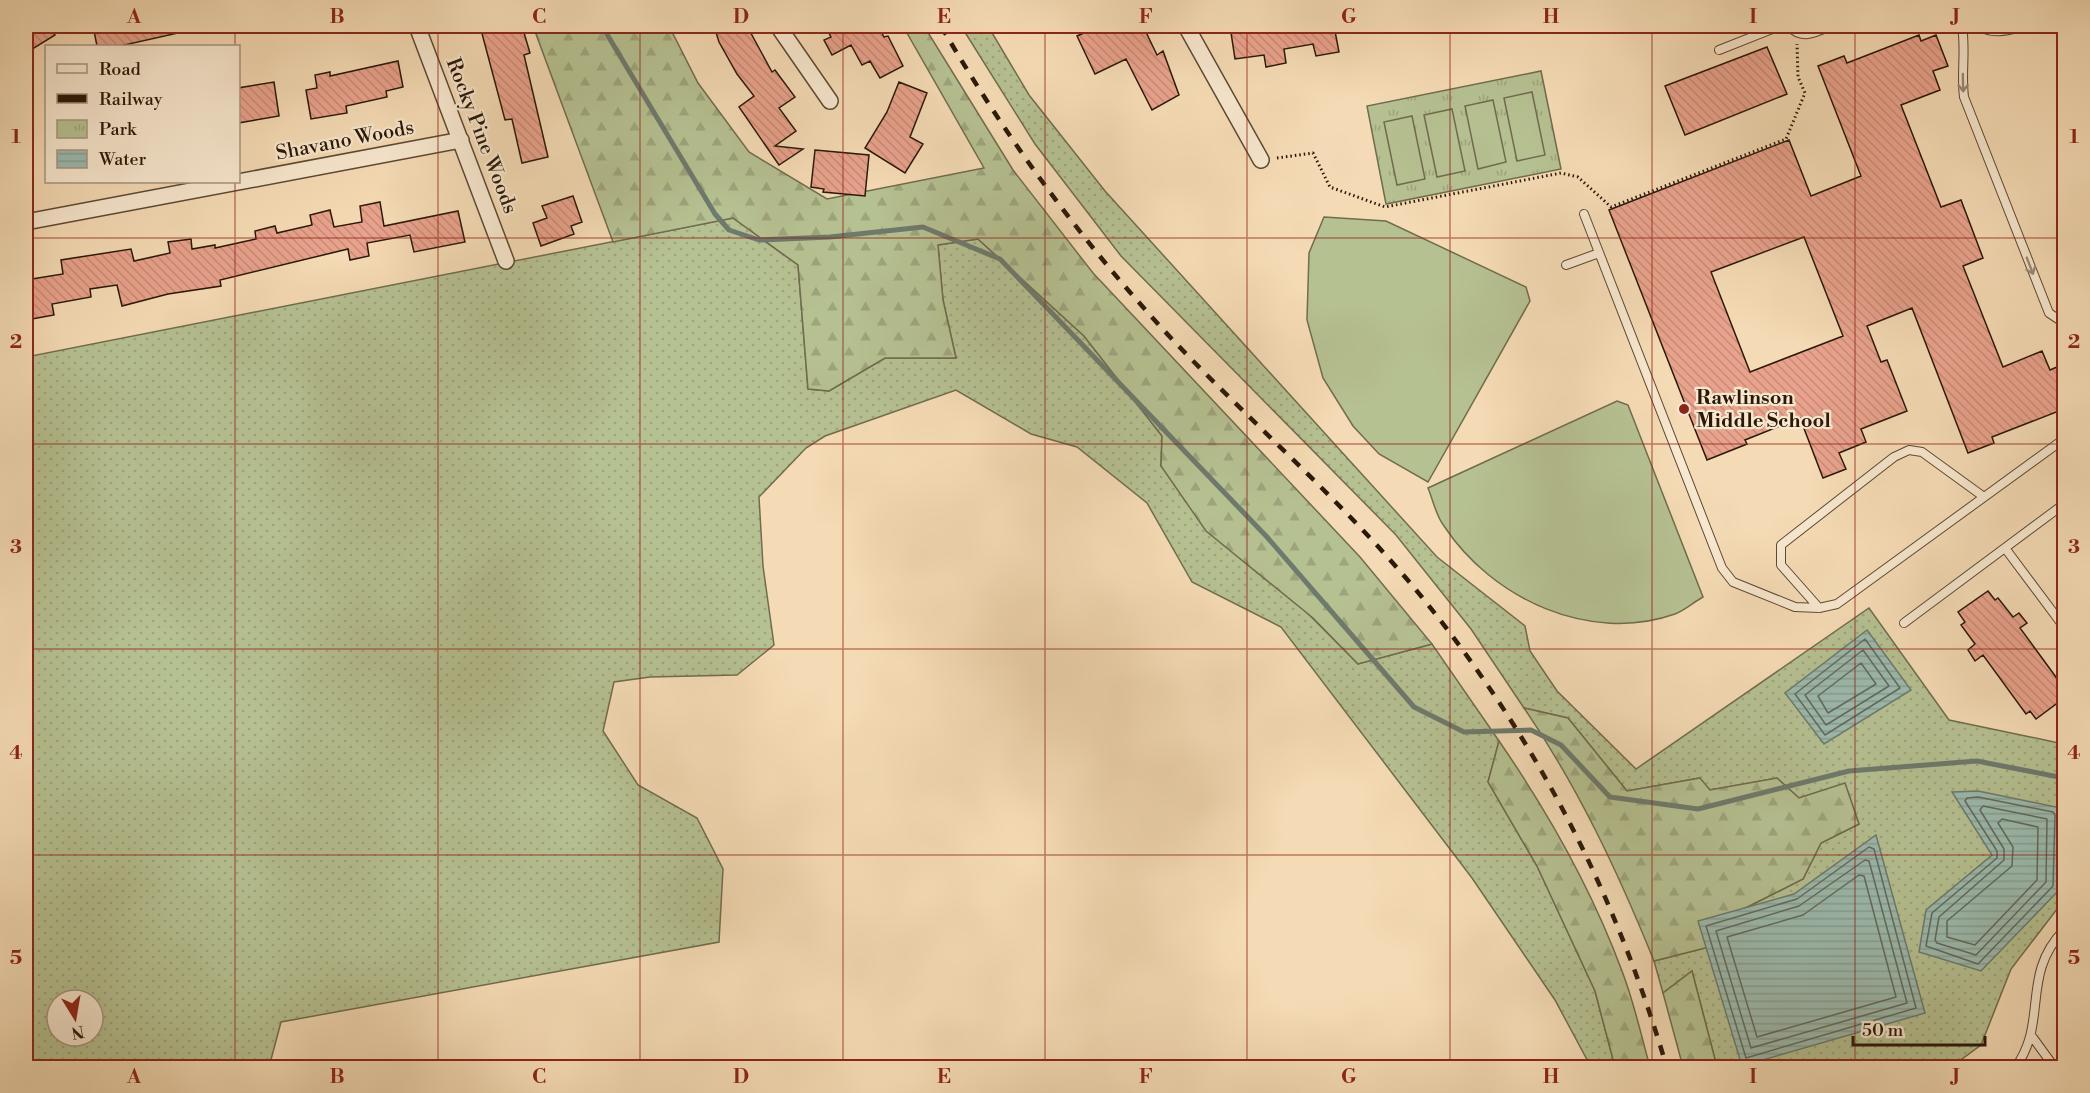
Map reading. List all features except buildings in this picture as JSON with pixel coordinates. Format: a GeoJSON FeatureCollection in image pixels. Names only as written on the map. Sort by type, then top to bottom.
{"type":"FeatureCollection","features":[{"type":"Feature","properties":{"kind":"street","name":"Rocky Pine Woods"},"geometry":{"type":"LineString","coordinates":[[417,26],[506,261]]}},
{"type":"Feature","properties":{"kind":"street"},"geometry":{"type":"LineString","coordinates":[[778,26],[830,100]]}},
{"type":"Feature","properties":{"kind":"street"},"geometry":{"type":"LineString","coordinates":[[1186,26],[1261,160]]}},
{"type":"Feature","properties":{"kind":"street","name":"Shavano Woods"},"geometry":{"type":"LineString","coordinates":[[240,182],[460,140]]}},
{"type":"Feature","properties":{"kind":"street","name":"Shavano Woods"},"geometry":{"type":"LineString","coordinates":[[26,222],[232,183]]}},
{"type":"Feature","properties":{"kind":"lane"},"geometry":{"type":"LineString","coordinates":[[1719,50],[1780,26]]}},
{"type":"Feature","properties":{"kind":"lane"},"geometry":{"type":"LineString","coordinates":[[1789,26],[1797,34],[1806,35],[1831,26]]}},
{"type":"Feature","properties":{"kind":"lane"},"geometry":{"type":"LineString","coordinates":[[1962,26],[1966,49],[1962,80],[1964,98],[2049,313],[2064,323]]}},
{"type":"Feature","properties":{"kind":"lane"},"geometry":{"type":"LineString","coordinates":[[1980,26],[1983,29],[2004,31],[2026,26]]}},
{"type":"Feature","properties":{"kind":"lane"},"geometry":{"type":"LineString","coordinates":[[1584,214],[1722,568],[1733,582],[1796,607],[1820,608],[1837,604],[2064,439]]}},
{"type":"Feature","properties":{"kind":"lane"},"geometry":{"type":"LineString","coordinates":[[1566,265],[1599,253]]}},
{"type":"Feature","properties":{"kind":"lane"},"geometry":{"type":"LineString","coordinates":[[1820,608],[1781,565],[1781,545],[1894,457],[1909,450],[1922,452],[1984,497]]}},
{"type":"Feature","properties":{"kind":"lane"},"geometry":{"type":"LineString","coordinates":[[1904,623],[2064,504]]}},
{"type":"Feature","properties":{"kind":"lane"},"geometry":{"type":"LineString","coordinates":[[2005,548],[2064,627]]}},
{"type":"Feature","properties":{"kind":"lane"},"geometry":{"type":"LineString","coordinates":[[2015,1068],[2031,1035],[2038,973],[2050,945],[2064,930]]}},
{"type":"Feature","properties":{"kind":"lane"},"geometry":{"type":"LineString","coordinates":[[2031,1035],[2055,1068]]}},
{"type":"Feature","properties":{"kind":"path"},"geometry":{"type":"LineString","coordinates":[[1261,160],[1313,153],[1330,187],[1385,207],[1561,172],[1578,177],[1611,207],[1786,139],[1805,93],[1798,76],[1797,34]]}},
{"type":"Feature","properties":{"kind":"green space"},"geometry":{"type":"Polygon","coordinates":[[[533,26],[669,26],[698,83],[749,152],[827,199],[984,168],[903,26],[924,26],[1013,170],[1093,273],[1360,557],[1432,644],[1358,664],[1313,618],[1206,531],[1161,466],[1162,436],[1084,336],[978,239],[938,245],[943,300],[956,358],[885,358],[829,391],[808,389],[798,265],[733,218],[613,242],[533,26]]]}},
{"type":"Feature","properties":{"kind":"green space"},"geometry":{"type":"Polygon","coordinates":[[[961,26],[988,26],[1029,95],[1105,191],[1437,557],[1525,626],[1530,651],[1557,691],[1636,769],[1869,608],[1949,720],[2064,744],[2064,900],[2011,969],[1981,1045],[1951,1067],[1717,1067],[1692,971],[1663,993],[1654,961],[1717,945],[1717,923],[1803,879],[1821,843],[1859,824],[1845,784],[1799,798],[1777,778],[1710,790],[1699,778],[1627,791],[1568,718],[1524,708],[1471,629],[1396,535],[1121,256],[1035,144],[961,26]]]}},
{"type":"Feature","properties":{"kind":"green space"},"geometry":{"type":"Polygon","coordinates":[[[1541,71],[1561,169],[1386,204],[1367,106],[1541,71]]]}},
{"type":"Feature","properties":{"kind":"green space"},"geometry":{"type":"Polygon","coordinates":[[[1532,92],[1545,155],[1517,161],[1504,98],[1532,92]]]}},
{"type":"Feature","properties":{"kind":"green space"},"geometry":{"type":"Polygon","coordinates":[[[1493,100],[1506,162],[1478,169],[1465,106],[1493,100]]]}},
{"type":"Feature","properties":{"kind":"green space"},"geometry":{"type":"Polygon","coordinates":[[[1452,109],[1465,171],[1437,177],[1424,115],[1452,109]]]}},
{"type":"Feature","properties":{"kind":"green space"},"geometry":{"type":"Polygon","coordinates":[[[1412,116],[1425,179],[1397,185],[1384,122],[1412,116]]]}},
{"type":"Feature","properties":{"kind":"green space"},"geometry":{"type":"Polygon","coordinates":[[[1324,217],[1386,221],[1526,287],[1530,301],[1428,482],[1379,454],[1353,426],[1323,378],[1307,320],[1309,253],[1324,217]]]}},
{"type":"Feature","properties":{"kind":"green space"},"geometry":{"type":"Polygon","coordinates":[[[733,218],[798,265],[808,389],[829,391],[885,358],[956,358],[943,300],[938,245],[978,239],[1084,336],[1162,436],[1161,466],[1358,664],[1432,644],[1499,741],[1488,782],[1537,866],[1595,991],[1615,1067],[1591,1067],[1555,1000],[1472,878],[1281,627],[1192,582],[1147,503],[1077,447],[1031,434],[956,390],[825,436],[806,448],[759,497],[763,566],[774,645],[737,675],[650,677],[614,682],[603,731],[638,785],[697,818],[723,869],[719,942],[281,1022],[269,1067],[26,1068],[26,357],[733,218]]]}},
{"type":"Feature","properties":{"kind":"green space"},"geometry":{"type":"Polygon","coordinates":[[[1617,401],[1628,405],[1703,597],[1675,614],[1643,622],[1610,623],[1577,619],[1546,609],[1516,594],[1488,575],[1464,552],[1441,522],[1428,488],[1617,401]]]}},
{"type":"Feature","properties":{"kind":"green space"},"geometry":{"type":"Polygon","coordinates":[[[1524,708],[1568,718],[1627,791],[1700,778],[1710,790],[1777,778],[1799,798],[1845,783],[1859,824],[1821,843],[1803,879],[1717,922],[1717,945],[1654,961],[1596,831],[1562,768],[1524,708]]]}},
{"type":"Feature","properties":{"kind":"green space"},"geometry":{"type":"Polygon","coordinates":[[[1499,741],[1552,824],[1597,911],[1626,983],[1650,1067],[1615,1067],[1595,991],[1537,866],[1488,782],[1499,741]]]}},
{"type":"Feature","properties":{"kind":"green space"},"geometry":{"type":"Polygon","coordinates":[[[1692,971],[1717,1067],[1683,1067],[1663,993],[1692,971]]]}},
{"type":"Feature","properties":{"kind":"water"},"geometry":{"type":"Polygon","coordinates":[[[1867,630],[1911,690],[1824,744],[1785,693],[1867,630]]]}},
{"type":"Feature","properties":{"kind":"water"},"geometry":{"type":"Polygon","coordinates":[[[1978,791],[2061,808],[2060,889],[1981,971],[1919,952],[1926,910],[1992,855],[1952,792],[1978,791]]]}},
{"type":"Feature","properties":{"kind":"water"},"geometry":{"type":"Polygon","coordinates":[[[1876,835],[1925,1013],[1742,1066],[1698,921],[1794,894],[1876,835]]]}},
{"type":"Feature","properties":{"kind":"waterway"},"geometry":{"type":"LineString","coordinates":[[602,26],[715,214],[729,230],[759,240],[830,237],[923,227],[1000,259],[1267,537],[1414,707],[1464,732],[1531,730],[1561,745],[1610,797],[1698,809],[1849,771],[1977,761],[2064,778]]}},
{"type":"Feature","properties":{"kind":"railway"},"geometry":{"type":"LineString","coordinates":[[941,26],[1019,149],[1106,264],[1170,337],[1330,496],[1392,562],[1463,650],[1501,705],[1536,762],[1597,879],[1623,940],[1667,1068]]}},
{"type":"Feature","properties":{"kind":"place","name":"Rawlinson Middle School"},"geometry":{"type":"Point","coordinates":[1684,409]}}]}
